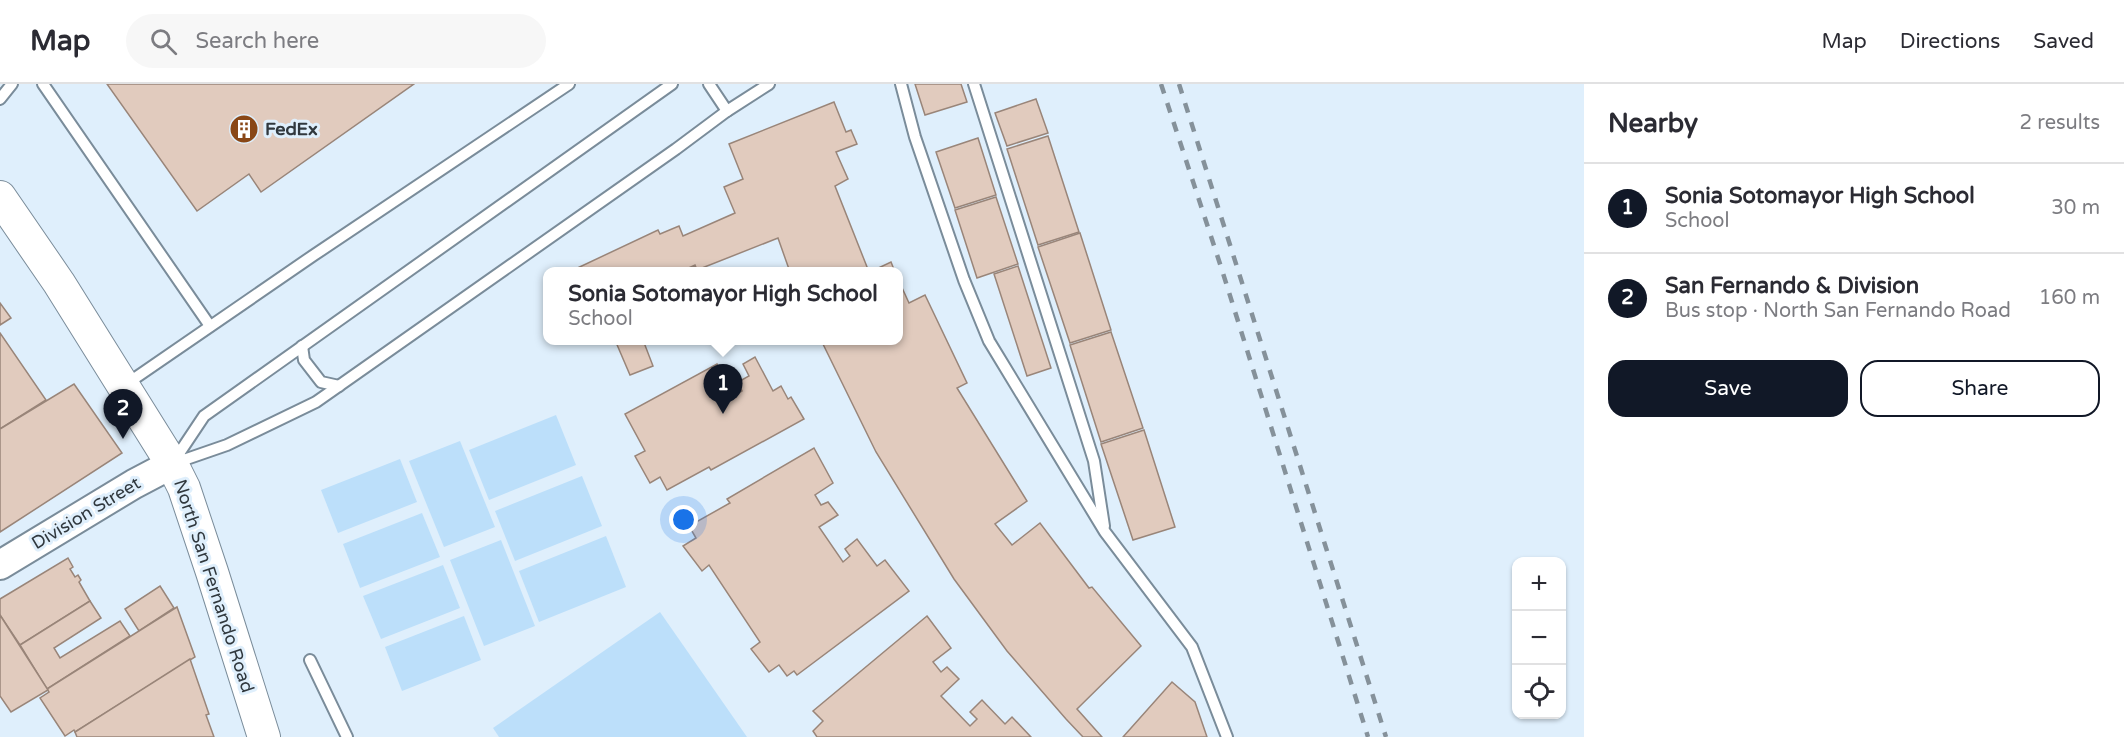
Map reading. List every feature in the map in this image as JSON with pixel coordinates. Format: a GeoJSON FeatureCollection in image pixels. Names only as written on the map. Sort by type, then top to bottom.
{"type":"FeatureCollection","features":[{"type":"Feature","properties":{"kind":"main road","name":"North San Fernando Road"},"geometry":{"type":"LineString","coordinates":[[0,197],[59,283],[172,464],[184,488],[213,572],[264,737]]}},
{"type":"Feature","properties":{"kind":"street","name":"Division Street"},"geometry":{"type":"LineString","coordinates":[[0,565],[134,484],[172,464]]}},
{"type":"Feature","properties":{"kind":"lane"},"geometry":{"type":"LineString","coordinates":[[0,99],[12,84]]}},
{"type":"Feature","properties":{"kind":"lane"},"geometry":{"type":"LineString","coordinates":[[43,84],[210,326]]}},
{"type":"Feature","properties":{"kind":"lane"},"geometry":{"type":"LineString","coordinates":[[124,386],[569,84]]}},
{"type":"Feature","properties":{"kind":"lane"},"geometry":{"type":"LineString","coordinates":[[172,464],[204,416],[672,84]]}},
{"type":"Feature","properties":{"kind":"lane"},"geometry":{"type":"LineString","coordinates":[[709,84],[727,111]]}},
{"type":"Feature","properties":{"kind":"lane"},"geometry":{"type":"LineString","coordinates":[[172,464],[227,445],[316,402],[727,111],[769,84]]}},
{"type":"Feature","properties":{"kind":"lane"},"geometry":{"type":"LineString","coordinates":[[901,84],[915,137],[964,280],[989,340],[1105,532],[1192,647],[1227,737]]}},
{"type":"Feature","properties":{"kind":"lane"},"geometry":{"type":"LineString","coordinates":[[974,84],[1094,461],[1105,532]]}},
{"type":"Feature","properties":{"kind":"lane"},"geometry":{"type":"LineString","coordinates":[[302,346],[304,360],[321,382],[339,386]]}},
{"type":"Feature","properties":{"kind":"lane"},"geometry":{"type":"LineString","coordinates":[[310,660],[347,737]]}},
{"type":"Feature","properties":{"kind":"shaded area"},"geometry":{"type":"Polygon","coordinates":[[[556,415],[576,465],[489,500],[469,450],[556,415]]]}},
{"type":"Feature","properties":{"kind":"shaded area"},"geometry":{"type":"Polygon","coordinates":[[[460,441],[495,527],[444,547],[409,461],[460,441]]]}},
{"type":"Feature","properties":{"kind":"shaded area"},"geometry":{"type":"Polygon","coordinates":[[[400,459],[417,502],[338,533],[321,490],[400,459]]]}},
{"type":"Feature","properties":{"kind":"shaded area"},"geometry":{"type":"Polygon","coordinates":[[[582,476],[602,526],[515,561],[495,511],[582,476]]]}},
{"type":"Feature","properties":{"kind":"shaded area"},"geometry":{"type":"Polygon","coordinates":[[[422,513],[440,557],[360,588],[343,544],[422,513]]]}},
{"type":"Feature","properties":{"kind":"shaded area"},"geometry":{"type":"Polygon","coordinates":[[[606,536],[626,587],[539,622],[519,571],[606,536]]]}},
{"type":"Feature","properties":{"kind":"shaded area"},"geometry":{"type":"Polygon","coordinates":[[[501,540],[535,626],[484,646],[450,560],[501,540]]]}},
{"type":"Feature","properties":{"kind":"shaded area"},"geometry":{"type":"Polygon","coordinates":[[[443,565],[460,608],[381,639],[363,596],[443,565]]]}},
{"type":"Feature","properties":{"kind":"shaded area"},"geometry":{"type":"Polygon","coordinates":[[[660,612],[747,737],[499,737],[493,728],[660,612]]]}},
{"type":"Feature","properties":{"kind":"shaded area"},"geometry":{"type":"Polygon","coordinates":[[[464,616],[481,660],[402,691],[385,647],[464,616]]]}},
{"type":"Feature","properties":{"kind":"building","name":"FedEx"},"geometry":{"type":"Polygon","coordinates":[[[107,84],[414,84],[261,192],[249,174],[197,211],[107,84]]]}},
{"type":"Feature","properties":{"kind":"building"},"geometry":{"type":"Polygon","coordinates":[[[915,84],[961,84],[967,102],[925,115],[915,84]]]}},
{"type":"Feature","properties":{"kind":"building"},"geometry":{"type":"Polygon","coordinates":[[[1036,99],[1048,133],[1007,146],[995,113],[1036,99]]]}},
{"type":"Feature","properties":{"kind":"building"},"geometry":{"type":"Polygon","coordinates":[[[834,102],[846,132],[851,130],[857,144],[836,152],[848,179],[835,186],[867,267],[788,267],[778,238],[705,267],[695,265],[691,267],[580,267],[658,230],[660,234],[679,226],[683,236],[735,213],[724,187],[743,179],[729,144],[834,102]]]}},
{"type":"Feature","properties":{"kind":"building"},"geometry":{"type":"Polygon","coordinates":[[[1048,136],[1079,232],[1038,245],[1007,149],[1048,136]]]}},
{"type":"Feature","properties":{"kind":"building"},"geometry":{"type":"Polygon","coordinates":[[[978,138],[996,195],[955,208],[936,152],[978,138]]]}},
{"type":"Feature","properties":{"kind":"building"},"geometry":{"type":"Polygon","coordinates":[[[996,197],[1018,264],[977,278],[955,210],[996,197]]]}},
{"type":"Feature","properties":{"kind":"building"},"geometry":{"type":"Polygon","coordinates":[[[1080,233],[1111,330],[1070,343],[1038,247],[1080,233]]]}},
{"type":"Feature","properties":{"kind":"building"},"geometry":{"type":"Polygon","coordinates":[[[891,262],[893,267],[880,267],[891,262]]]}},
{"type":"Feature","properties":{"kind":"building"},"geometry":{"type":"Polygon","coordinates":[[[1018,266],[1051,368],[1027,376],[994,274],[1018,266]]]}},
{"type":"Feature","properties":{"kind":"building"},"geometry":{"type":"Polygon","coordinates":[[[903,290],[909,303],[925,295],[967,383],[957,388],[1027,501],[995,524],[1012,545],[1040,523],[1089,588],[1092,587],[1141,646],[1077,709],[1102,737],[1083,737],[1007,651],[954,579],[876,452],[823,345],[903,345],[903,290]]]}},
{"type":"Feature","properties":{"kind":"building"},"geometry":{"type":"Polygon","coordinates":[[[0,303],[11,318],[0,325],[0,303]]]}},
{"type":"Feature","properties":{"kind":"building"},"geometry":{"type":"Polygon","coordinates":[[[1111,332],[1143,428],[1101,442],[1070,345],[1111,332]]]}},
{"type":"Feature","properties":{"kind":"building"},"geometry":{"type":"Polygon","coordinates":[[[0,333],[46,400],[0,429],[0,333]]]}},
{"type":"Feature","properties":{"kind":"building"},"geometry":{"type":"Polygon","coordinates":[[[617,345],[645,345],[653,366],[630,375],[617,345]]]}},
{"type":"Feature","properties":{"kind":"building"},"geometry":{"type":"Polygon","coordinates":[[[755,357],[773,391],[781,386],[788,399],[791,397],[804,419],[711,470],[709,467],[667,490],[660,477],[650,483],[635,456],[645,451],[625,414],[717,364],[734,396],[742,391],[738,382],[749,376],[743,364],[755,357]]]}},
{"type":"Feature","properties":{"kind":"building"},"geometry":{"type":"Polygon","coordinates":[[[74,384],[122,453],[0,532],[0,429],[74,384]]]}},
{"type":"Feature","properties":{"kind":"building"},"geometry":{"type":"Polygon","coordinates":[[[1144,430],[1175,527],[1133,540],[1101,444],[1144,430]]]}},
{"type":"Feature","properties":{"kind":"building"},"geometry":{"type":"Polygon","coordinates":[[[814,448],[833,483],[815,495],[821,505],[828,502],[838,515],[819,527],[843,562],[850,556],[845,549],[857,539],[877,566],[885,560],[909,591],[797,675],[794,671],[787,676],[779,665],[769,672],[751,649],[760,642],[709,565],[702,571],[683,546],[696,538],[689,526],[730,503],[727,499],[814,448]]]}},
{"type":"Feature","properties":{"kind":"building"},"geometry":{"type":"Polygon","coordinates":[[[68,558],[73,567],[70,569],[75,577],[78,575],[81,580],[79,582],[90,601],[20,645],[0,615],[0,599],[68,558]]]}},
{"type":"Feature","properties":{"kind":"building"},"geometry":{"type":"Polygon","coordinates":[[[160,586],[174,608],[139,631],[125,609],[160,586]]]}},
{"type":"Feature","properties":{"kind":"building"},"geometry":{"type":"Polygon","coordinates":[[[90,601],[101,618],[54,648],[60,658],[120,621],[130,636],[47,689],[20,645],[90,601]]]}},
{"type":"Feature","properties":{"kind":"building"},"geometry":{"type":"Polygon","coordinates":[[[177,607],[195,657],[65,736],[40,698],[49,692],[47,689],[177,607]]]}},
{"type":"Feature","properties":{"kind":"building"},"geometry":{"type":"Polygon","coordinates":[[[0,615],[48,690],[11,712],[0,696],[0,615]]]}},
{"type":"Feature","properties":{"kind":"building"},"geometry":{"type":"Polygon","coordinates":[[[927,616],[951,648],[933,662],[941,672],[947,667],[959,679],[941,696],[970,726],[977,719],[970,712],[982,700],[1005,724],[1012,717],[1031,737],[817,737],[813,731],[823,721],[813,711],[927,616]]]}},
{"type":"Feature","properties":{"kind":"building"},"geometry":{"type":"Polygon","coordinates":[[[190,659],[209,714],[206,715],[214,737],[77,737],[75,732],[190,659]]]}},
{"type":"Feature","properties":{"kind":"building"},"geometry":{"type":"Polygon","coordinates":[[[1172,682],[1195,702],[1207,737],[1123,737],[1172,682]]]}},
{"type":"Feature","properties":{"kind":"railway"},"geometry":{"type":"LineString","coordinates":[[1161,84],[1222,270],[1368,737]]}},
{"type":"Feature","properties":{"kind":"railway"},"geometry":{"type":"LineString","coordinates":[[1179,84],[1386,737]]}},
{"type":"Feature","properties":{"kind":"place","name":"FedEx"},"geometry":{"type":"Point","coordinates":[244,129]}},
{"type":"Feature","properties":{"kind":"place","name":"Sonia Sotomayor High School"},"geometry":{"type":"Point","coordinates":[723,414]}},
{"type":"Feature","properties":{"kind":"place","name":"San Fernando & Division"},"geometry":{"type":"Point","coordinates":[123,439]}}]}
